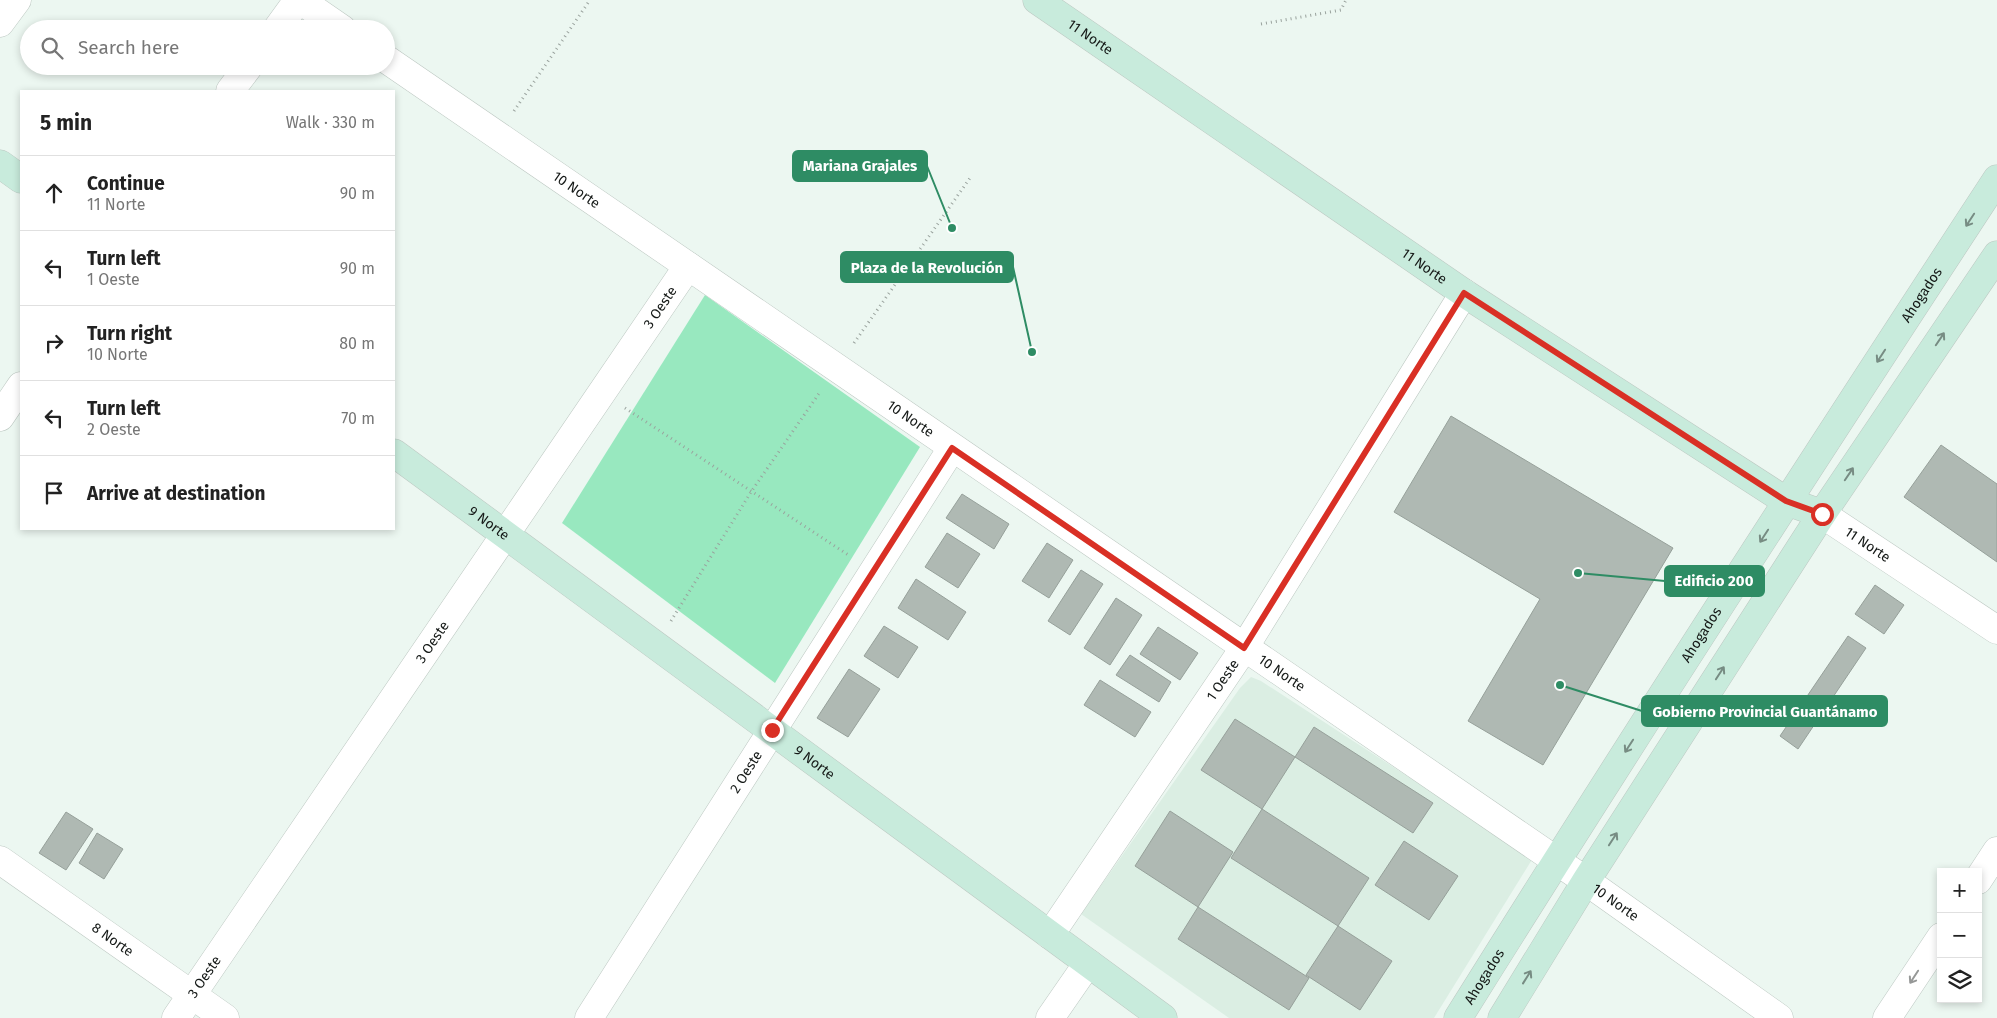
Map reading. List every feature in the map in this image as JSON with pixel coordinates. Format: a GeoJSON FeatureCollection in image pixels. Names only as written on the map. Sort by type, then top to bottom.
{"type":"FeatureCollection","features":[{"type":"Feature","properties":{"kind":"main road","name":"11 Norte"},"geometry":{"type":"LineString","coordinates":[[1037,0],[1464,293],[1786,501],[1822,514]]}},
{"type":"Feature","properties":{"kind":"main road"},"geometry":{"type":"LineString","coordinates":[[0,164],[20,178]]}},
{"type":"Feature","properties":{"kind":"main road","name":"Ahogados"},"geometry":{"type":"LineString","coordinates":[[1458,1018],[1786,501],[1997,179]]}},
{"type":"Feature","properties":{"kind":"main road"},"geometry":{"type":"LineString","coordinates":[[1502,1018],[1586,882],[1822,514],[1997,255]]}},
{"type":"Feature","properties":{"kind":"main road","name":"9 Norte"},"geometry":{"type":"LineString","coordinates":[[395,454],[1163,1018]]}},
{"type":"Feature","properties":{"kind":"street"},"geometry":{"type":"LineString","coordinates":[[0,23],[17,0]]}},
{"type":"Feature","properties":{"kind":"street"},"geometry":{"type":"LineString","coordinates":[[283,20],[299,0],[329,20]]}},
{"type":"Feature","properties":{"kind":"street","name":"10 Norte"},"geometry":{"type":"LineString","coordinates":[[395,65],[1556,861],[1779,1018]]}},
{"type":"Feature","properties":{"kind":"street"},"geometry":{"type":"LineString","coordinates":[[231,90],[242,75]]}},
{"type":"Feature","properties":{"kind":"street","name":"3 Oeste"},"geometry":{"type":"LineString","coordinates":[[176,1018],[688,266]]}},
{"type":"Feature","properties":{"kind":"street","name":"1 Oeste"},"geometry":{"type":"LineString","coordinates":[[1050,935],[1244,648],[1464,293]]}},
{"type":"Feature","properties":{"kind":"street"},"geometry":{"type":"LineString","coordinates":[[0,418],[20,388]]}},
{"type":"Feature","properties":{"kind":"street","name":"2 Oeste"},"geometry":{"type":"LineString","coordinates":[[589,1018],[952,448]]}},
{"type":"Feature","properties":{"kind":"street","name":"11 Norte"},"geometry":{"type":"LineString","coordinates":[[1822,514],[1997,630]]}},
{"type":"Feature","properties":{"kind":"street"},"geometry":{"type":"LineString","coordinates":[[1982,874],[1997,851]]}},
{"type":"Feature","properties":{"kind":"street","name":"8 Norte"},"geometry":{"type":"LineString","coordinates":[[0,860],[225,1018]]}},
{"type":"Feature","properties":{"kind":"street"},"geometry":{"type":"LineString","coordinates":[[1887,1018],[1937,943]]}},
{"type":"Feature","properties":{"kind":"street"},"geometry":{"type":"LineString","coordinates":[[1050,1018],[1088,963]]}},
{"type":"Feature","properties":{"kind":"path"},"geometry":{"type":"LineString","coordinates":[[498,135],[590,0]]}},
{"type":"Feature","properties":{"kind":"path"},"geometry":{"type":"LineString","coordinates":[[1261,24],[1341,10],[1346,0]]}},
{"type":"Feature","properties":{"kind":"path"},"geometry":{"type":"LineString","coordinates":[[656,645],[751,492],[970,178]]}},
{"type":"Feature","properties":{"kind":"path"},"geometry":{"type":"LineString","coordinates":[[602,392],[751,492],[874,571]]}},
{"type":"Feature","properties":{"kind":"shaded area"},"geometry":{"type":"Polygon","coordinates":[[[1251,677],[1261,681],[1533,858],[1434,1018],[1229,1018],[1081,914],[1240,688],[1251,677]]]}},
{"type":"Feature","properties":{"kind":"green space"},"geometry":{"type":"Polygon","coordinates":[[[705,295],[920,447],[775,683],[562,523],[705,295]]]}},
{"type":"Feature","properties":{"kind":"building"},"geometry":{"type":"Polygon","coordinates":[[[1451,416],[1673,548],[1543,765],[1468,721],[1540,599],[1394,512],[1451,416]]]}},
{"type":"Feature","properties":{"kind":"building"},"geometry":{"type":"Polygon","coordinates":[[[1941,445],[1997,484],[1997,562],[1904,497],[1941,445]]]}},
{"type":"Feature","properties":{"kind":"building"},"geometry":{"type":"Polygon","coordinates":[[[962,494],[1009,524],[994,549],[946,518],[962,494]]]}},
{"type":"Feature","properties":{"kind":"building"},"geometry":{"type":"Polygon","coordinates":[[[947,533],[980,554],[958,588],[925,567],[947,533]]]}},
{"type":"Feature","properties":{"kind":"building"},"geometry":{"type":"Polygon","coordinates":[[[1047,543],[1073,560],[1049,598],[1022,581],[1047,543]]]}},
{"type":"Feature","properties":{"kind":"building"},"geometry":{"type":"Polygon","coordinates":[[[1081,570],[1103,584],[1070,635],[1048,621],[1081,570]]]}},
{"type":"Feature","properties":{"kind":"building"},"geometry":{"type":"Polygon","coordinates":[[[916,579],[966,612],[948,640],[898,608],[916,579]]]}},
{"type":"Feature","properties":{"kind":"building"},"geometry":{"type":"Polygon","coordinates":[[[1875,585],[1904,605],[1884,634],[1855,614],[1875,585]]]}},
{"type":"Feature","properties":{"kind":"building"},"geometry":{"type":"Polygon","coordinates":[[[1116,598],[1142,615],[1110,665],[1084,648],[1116,598]]]}},
{"type":"Feature","properties":{"kind":"building"},"geometry":{"type":"Polygon","coordinates":[[[884,626],[918,647],[898,678],[864,656],[884,626]]]}},
{"type":"Feature","properties":{"kind":"building"},"geometry":{"type":"Polygon","coordinates":[[[1158,627],[1198,653],[1180,680],[1140,654],[1158,627]]]}},
{"type":"Feature","properties":{"kind":"building"},"geometry":{"type":"Polygon","coordinates":[[[1848,636],[1866,648],[1798,749],[1780,736],[1848,636]]]}},
{"type":"Feature","properties":{"kind":"building"},"geometry":{"type":"Polygon","coordinates":[[[1130,655],[1171,682],[1159,702],[1116,675],[1130,655]]]}},
{"type":"Feature","properties":{"kind":"building"},"geometry":{"type":"Polygon","coordinates":[[[849,669],[880,689],[848,737],[817,718],[849,669]]]}},
{"type":"Feature","properties":{"kind":"building"},"geometry":{"type":"Polygon","coordinates":[[[1100,680],[1151,712],[1135,737],[1084,705],[1100,680]]]}},
{"type":"Feature","properties":{"kind":"building"},"geometry":{"type":"Polygon","coordinates":[[[1235,719],[1295,757],[1262,809],[1201,770],[1235,719]]]}},
{"type":"Feature","properties":{"kind":"building"},"geometry":{"type":"Polygon","coordinates":[[[1314,727],[1433,803],[1413,833],[1295,757],[1314,727]]]}},
{"type":"Feature","properties":{"kind":"building"},"geometry":{"type":"Polygon","coordinates":[[[1262,809],[1369,878],[1338,926],[1231,858],[1262,809]]]}},
{"type":"Feature","properties":{"kind":"building"},"geometry":{"type":"Polygon","coordinates":[[[1170,811],[1233,852],[1198,907],[1135,866],[1170,811]]]}},
{"type":"Feature","properties":{"kind":"building"},"geometry":{"type":"Polygon","coordinates":[[[66,812],[93,829],[66,870],[39,853],[66,812]]]}},
{"type":"Feature","properties":{"kind":"building"},"geometry":{"type":"Polygon","coordinates":[[[97,833],[123,849],[104,879],[79,863],[97,833]]]}},
{"type":"Feature","properties":{"kind":"building"},"geometry":{"type":"Polygon","coordinates":[[[1404,841],[1458,876],[1429,920],[1375,885],[1404,841]]]}},
{"type":"Feature","properties":{"kind":"building"},"geometry":{"type":"Polygon","coordinates":[[[1198,907],[1309,978],[1289,1010],[1178,939],[1198,907]]]}},
{"type":"Feature","properties":{"kind":"building"},"geometry":{"type":"Polygon","coordinates":[[[1338,926],[1392,961],[1360,1010],[1306,975],[1338,926]]]}},
{"type":"Feature","properties":{"kind":"place","name":"Mariana Grajales"},"geometry":{"type":"Point","coordinates":[952,228]}},
{"type":"Feature","properties":{"kind":"place","name":"Plaza de la Revolución"},"geometry":{"type":"Point","coordinates":[1032,352]}},
{"type":"Feature","properties":{"kind":"place","name":"Edificio 200"},"geometry":{"type":"Point","coordinates":[1578,573]}},
{"type":"Feature","properties":{"kind":"place","name":"Gobierno Provincial Guantánamo"},"geometry":{"type":"Point","coordinates":[1560,685]}},
{"type":"Feature","properties":{"kind":"route"},"geometry":{"type":"LineString","coordinates":[[772,730],[952,448],[1244,648],[1464,293],[1786,501],[1822,514]]}}]}
